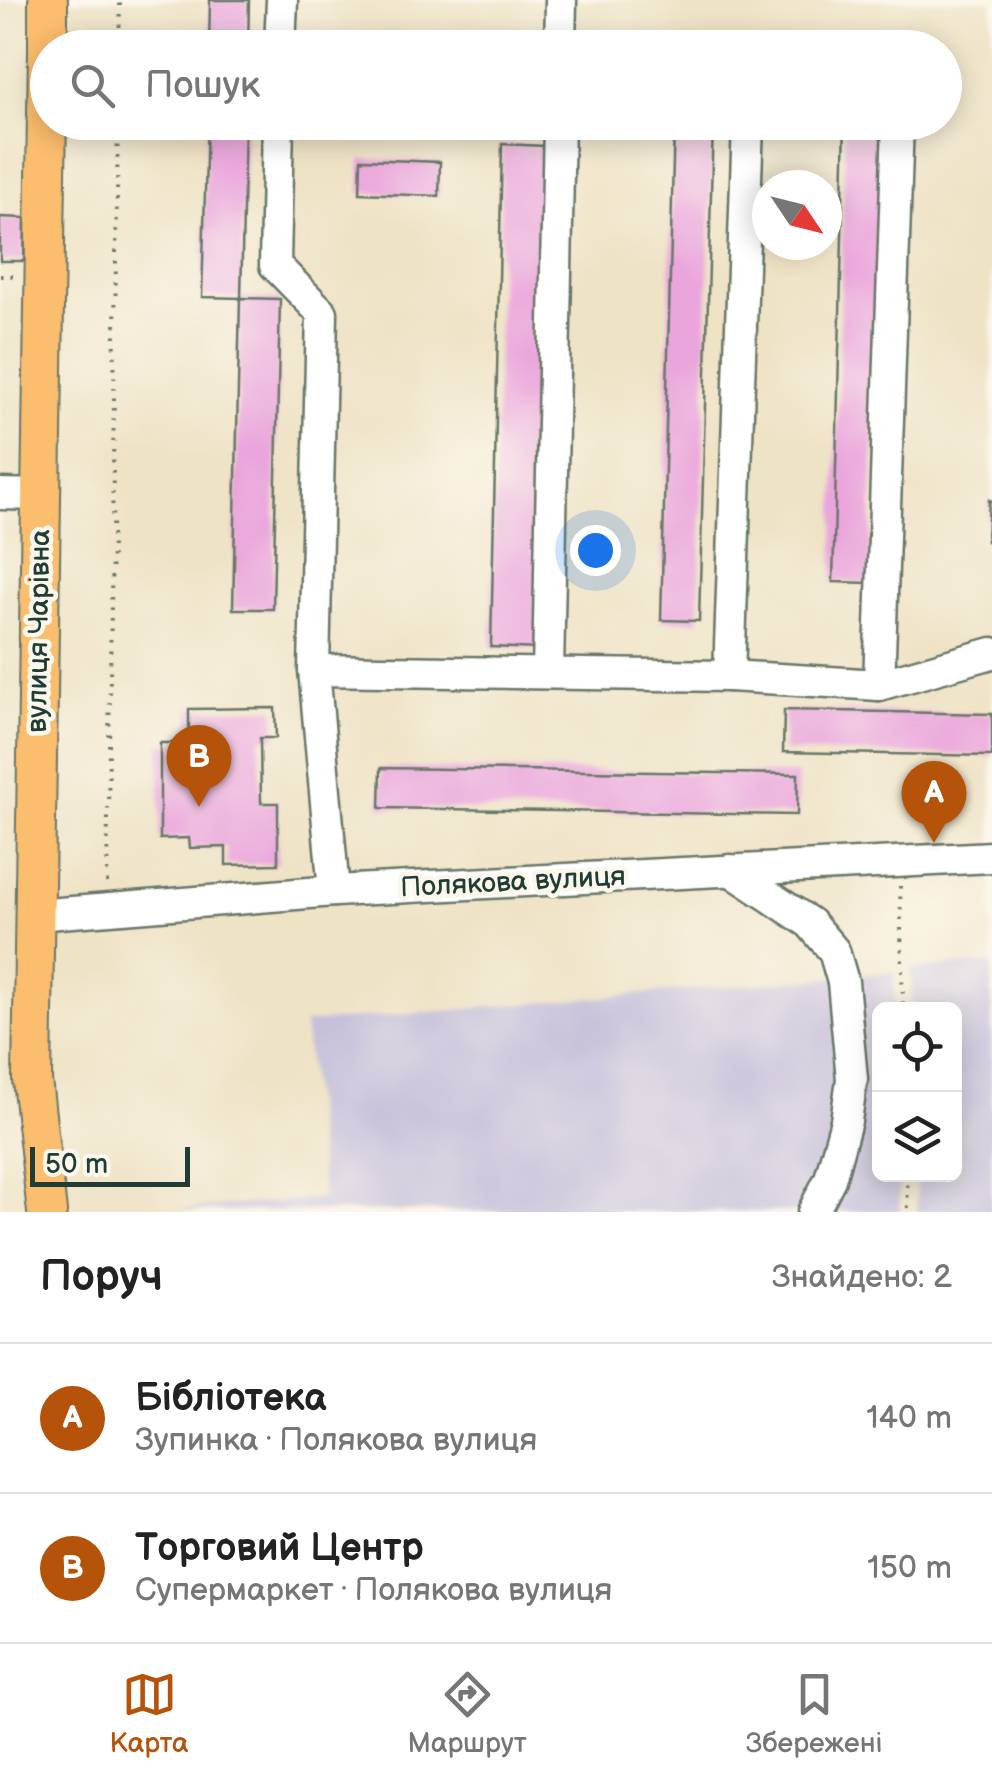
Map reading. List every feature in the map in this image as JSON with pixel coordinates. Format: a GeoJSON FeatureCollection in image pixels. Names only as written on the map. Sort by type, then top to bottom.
{"type":"FeatureCollection","features":[{"type":"Feature","properties":{"kind":"main road","name":"вулиця Чарівна"},"geometry":{"type":"LineString","coordinates":[[48,0],[48,30]]}},
{"type":"Feature","properties":{"kind":"main road","name":"вулиця Чарівна"},"geometry":{"type":"LineString","coordinates":[[47,140],[32,1080],[47,1212]]}},
{"type":"Feature","properties":{"kind":"street"},"geometry":{"type":"LineString","coordinates":[[281,30],[282,0]]}},
{"type":"Feature","properties":{"kind":"street"},"geometry":{"type":"LineString","coordinates":[[561,30],[562,0]]}},
{"type":"Feature","properties":{"kind":"street"},"geometry":{"type":"LineString","coordinates":[[278,140],[275,265],[322,313],[314,670],[334,892]]}},
{"type":"Feature","properties":{"kind":"street"},"geometry":{"type":"LineString","coordinates":[[548,674],[559,140]]}},
{"type":"Feature","properties":{"kind":"street"},"geometry":{"type":"LineString","coordinates":[[729,676],[747,140]]}},
{"type":"Feature","properties":{"kind":"street"},"geometry":{"type":"LineString","coordinates":[[878,685],[897,140]]}},
{"type":"Feature","properties":{"kind":"street"},"geometry":{"type":"LineString","coordinates":[[0,494],[42,495]]}},
{"type":"Feature","properties":{"kind":"street"},"geometry":{"type":"LineString","coordinates":[[314,670],[729,676],[878,685],[992,654]]}},
{"type":"Feature","properties":{"kind":"street","name":"Полякова вулиця"},"geometry":{"type":"LineString","coordinates":[[35,915],[334,892],[992,857]]}},
{"type":"Feature","properties":{"kind":"street"},"geometry":{"type":"LineString","coordinates":[[730,870],[810,923],[834,951],[843,982],[852,1078],[846,1120],[830,1179],[813,1212]]}},
{"type":"Feature","properties":{"kind":"path"},"geometry":{"type":"LineString","coordinates":[[119,30],[120,0]]}},
{"type":"Feature","properties":{"kind":"path"},"geometry":{"type":"LineString","coordinates":[[106,909],[118,140]]}},
{"type":"Feature","properties":{"kind":"path"},"geometry":{"type":"LineString","coordinates":[[900,862],[903,1002]]}},
{"type":"Feature","properties":{"kind":"path"},"geometry":{"type":"LineString","coordinates":[[907,1182],[908,1212]]}},
{"type":"Feature","properties":{"kind":"shaded area"},"geometry":{"type":"Polygon","coordinates":[[[992,963],[992,1212],[917,1212],[916,1182],[962,1182],[962,1002],[912,1002],[911,969],[992,963]]]}},
{"type":"Feature","properties":{"kind":"shaded area"},"geometry":{"type":"Polygon","coordinates":[[[894,972],[895,1002],[872,1002],[872,1182],[899,1182],[900,1212],[167,1211],[323,1198],[304,1023],[894,972]]]}},
{"type":"Feature","properties":{"kind":"building"},"geometry":{"type":"Polygon","coordinates":[[[210,0],[249,0],[248,30],[209,30],[210,0]]]}},
{"type":"Feature","properties":{"kind":"building"},"geometry":{"type":"Polygon","coordinates":[[[206,140],[245,140],[241,298],[202,297],[206,140]]]}},
{"type":"Feature","properties":{"kind":"building"},"geometry":{"type":"Polygon","coordinates":[[[674,140],[712,140],[699,621],[661,620],[674,140]]]}},
{"type":"Feature","properties":{"kind":"building"},"geometry":{"type":"Polygon","coordinates":[[[845,140],[882,140],[870,583],[833,582],[845,140]]]}},
{"type":"Feature","properties":{"kind":"building"},"geometry":{"type":"Polygon","coordinates":[[[502,144],[545,146],[539,649],[491,647],[502,144]]]}},
{"type":"Feature","properties":{"kind":"building"},"geometry":{"type":"Polygon","coordinates":[[[361,159],[440,162],[439,196],[360,193],[361,159]]]}},
{"type":"Feature","properties":{"kind":"building"},"geometry":{"type":"Polygon","coordinates":[[[0,217],[25,218],[24,261],[0,261],[0,217]]]}},
{"type":"Feature","properties":{"kind":"building"},"geometry":{"type":"Polygon","coordinates":[[[240,298],[280,299],[273,609],[233,609],[240,298]]]}},
{"type":"Feature","properties":{"kind":"building"},"geometry":{"type":"Polygon","coordinates":[[[989,500],[992,501],[992,541],[987,541],[989,500]]]}},
{"type":"Feature","properties":{"kind":"building"},"geometry":{"type":"Polygon","coordinates":[[[275,708],[276,738],[260,738],[261,803],[278,803],[278,864],[226,865],[226,847],[190,848],[189,838],[160,839],[160,743],[189,743],[189,709],[275,708]]]}},
{"type":"Feature","properties":{"kind":"building"},"geometry":{"type":"Polygon","coordinates":[[[784,710],[992,714],[992,756],[783,752],[784,710]]]}},
{"type":"Feature","properties":{"kind":"building"},"geometry":{"type":"Polygon","coordinates":[[[381,768],[798,774],[797,815],[380,808],[381,768]]]}},
{"type":"Feature","properties":{"kind":"place","name":"Торговий Центр"},"geometry":{"type":"Point","coordinates":[199,807]}},
{"type":"Feature","properties":{"kind":"place","name":"Бібліотека"},"geometry":{"type":"Point","coordinates":[934,843]}}]}
